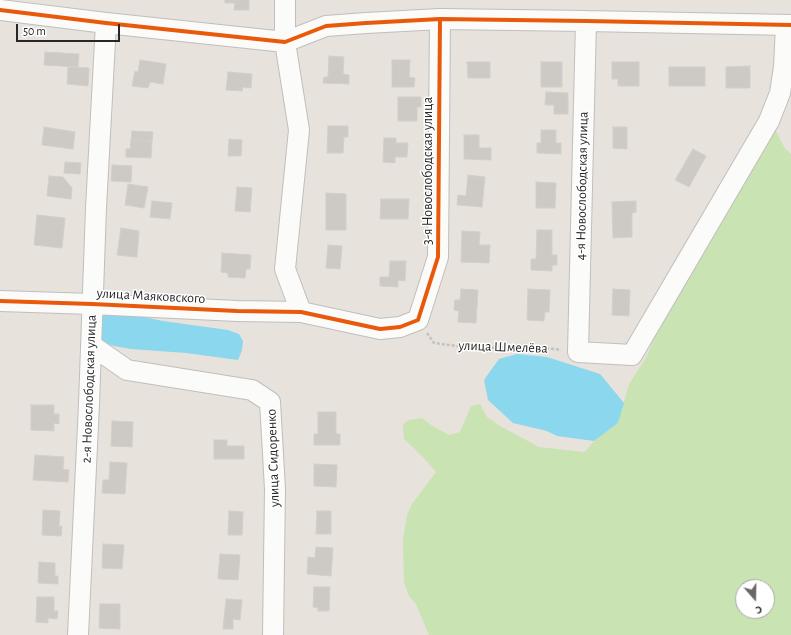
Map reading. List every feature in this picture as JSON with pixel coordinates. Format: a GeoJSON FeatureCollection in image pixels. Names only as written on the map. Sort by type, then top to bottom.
{"type":"FeatureCollection","features":[{"type":"Feature","properties":{"kind":"street"},"geometry":{"type":"LineString","coordinates":[[285,0],[285,42],[299,130],[285,269],[301,312],[380,329],[400,327],[418,320]]}},
{"type":"Feature","properties":{"kind":"street"},"geometry":{"type":"LineString","coordinates":[[0,10],[285,42],[326,26],[440,19],[788,25],[780,93],[769,120],[632,355],[578,352]]}},
{"type":"Feature","properties":{"kind":"street","name":"3-я Новослободская улица"},"geometry":{"type":"LineString","coordinates":[[418,320],[438,257],[440,19]]}},
{"type":"Feature","properties":{"kind":"street","name":"4-я Новослободская улица"},"geometry":{"type":"LineString","coordinates":[[578,352],[586,21]]}},
{"type":"Feature","properties":{"kind":"street","name":"2-я Новослободская улица"},"geometry":{"type":"LineString","coordinates":[[78,635],[96,208],[106,23]]}},
{"type":"Feature","properties":{"kind":"street","name":"улица Маяковского"},"geometry":{"type":"LineString","coordinates":[[0,301],[237,311],[301,312]]}},
{"type":"Feature","properties":{"kind":"street","name":"улица Сидоренко"},"geometry":{"type":"LineString","coordinates":[[91,345],[127,370],[252,390],[270,402],[275,490],[273,635]]}},
{"type":"Feature","properties":{"kind":"green space"},"geometry":{"type":"Polygon","coordinates":[[[775,129],[784,147],[791,154],[791,635],[429,635],[416,604],[409,596],[404,582],[403,540],[407,515],[412,504],[436,472],[404,439],[403,424],[409,420],[422,418],[449,435],[460,432],[471,406],[480,404],[487,417],[500,426],[539,447],[585,452],[594,441],[618,423],[629,384],[647,356],[664,311],[775,129]]]}},
{"type":"Feature","properties":{"kind":"water"},"geometry":{"type":"Polygon","coordinates":[[[111,313],[124,313],[163,321],[228,330],[239,334],[243,341],[242,350],[238,360],[114,346],[102,342],[100,331],[102,316],[111,313]]]}},
{"type":"Feature","properties":{"kind":"water"},"geometry":{"type":"Polygon","coordinates":[[[517,354],[547,357],[600,374],[624,403],[618,423],[594,441],[557,436],[547,431],[513,423],[488,400],[484,380],[499,359],[517,354]]]}},
{"type":"Feature","properties":{"kind":"building"},"geometry":{"type":"Polygon","coordinates":[[[225,0],[249,0],[249,10],[234,10],[235,3],[225,3],[225,0]]]}},
{"type":"Feature","properties":{"kind":"building"},"geometry":{"type":"Polygon","coordinates":[[[45,52],[79,54],[78,67],[44,65],[45,52]]]}},
{"type":"Feature","properties":{"kind":"building"},"geometry":{"type":"Polygon","coordinates":[[[329,56],[344,57],[343,74],[349,75],[349,84],[323,83],[324,77],[328,77],[329,56]]]}},
{"type":"Feature","properties":{"kind":"building"},"geometry":{"type":"Polygon","coordinates":[[[140,60],[166,64],[163,84],[150,82],[148,88],[132,86],[135,71],[138,72],[140,60]]]}},
{"type":"Feature","properties":{"kind":"building"},"geometry":{"type":"Polygon","coordinates":[[[392,60],[410,60],[409,77],[415,78],[414,87],[392,87],[392,60]]]}},
{"type":"Feature","properties":{"kind":"building"},"geometry":{"type":"Polygon","coordinates":[[[467,62],[490,62],[490,78],[468,78],[467,62]]]}},
{"type":"Feature","properties":{"kind":"building"},"geometry":{"type":"Polygon","coordinates":[[[541,62],[562,62],[562,87],[541,87],[541,62]]]}},
{"type":"Feature","properties":{"kind":"building"},"geometry":{"type":"Polygon","coordinates":[[[612,62],[639,62],[639,86],[618,86],[618,79],[612,79],[612,62]]]}},
{"type":"Feature","properties":{"kind":"building"},"geometry":{"type":"Polygon","coordinates":[[[750,66],[750,88],[726,88],[726,67],[750,66]]]}},
{"type":"Feature","properties":{"kind":"building"},"geometry":{"type":"Polygon","coordinates":[[[68,67],[89,68],[88,86],[67,84],[68,67]]]}},
{"type":"Feature","properties":{"kind":"building"},"geometry":{"type":"Polygon","coordinates":[[[669,67],[705,67],[705,86],[669,86],[669,67]]]}},
{"type":"Feature","properties":{"kind":"building"},"geometry":{"type":"Polygon","coordinates":[[[228,72],[252,74],[251,88],[243,87],[242,91],[226,90],[228,72]]]}},
{"type":"Feature","properties":{"kind":"building"},"geometry":{"type":"Polygon","coordinates":[[[546,92],[568,93],[568,114],[554,114],[554,105],[545,105],[546,92]]]}},
{"type":"Feature","properties":{"kind":"building"},"geometry":{"type":"Polygon","coordinates":[[[398,97],[421,97],[421,107],[417,107],[417,121],[398,121],[398,97]]]}},
{"type":"Feature","properties":{"kind":"building"},"geometry":{"type":"Polygon","coordinates":[[[328,126],[348,126],[348,137],[344,137],[343,153],[327,153],[328,126]]]}},
{"type":"Feature","properties":{"kind":"building"},"geometry":{"type":"Polygon","coordinates":[[[44,127],[75,132],[73,149],[42,145],[44,127]]]}},
{"type":"Feature","properties":{"kind":"building"},"geometry":{"type":"Polygon","coordinates":[[[613,127],[627,127],[627,149],[613,148],[613,127]]]}},
{"type":"Feature","properties":{"kind":"building"},"geometry":{"type":"Polygon","coordinates":[[[541,130],[556,130],[556,143],[561,143],[561,154],[537,153],[537,143],[541,143],[541,130]]]}},
{"type":"Feature","properties":{"kind":"building"},"geometry":{"type":"Polygon","coordinates":[[[132,131],[153,132],[152,141],[131,140],[132,131]]]}},
{"type":"Feature","properties":{"kind":"building"},"geometry":{"type":"Polygon","coordinates":[[[464,135],[479,135],[479,148],[491,148],[491,160],[464,159],[464,135]]]}},
{"type":"Feature","properties":{"kind":"building"},"geometry":{"type":"Polygon","coordinates":[[[384,138],[396,138],[396,143],[408,143],[407,157],[395,157],[395,163],[383,162],[384,138]]]}},
{"type":"Feature","properties":{"kind":"building"},"geometry":{"type":"Polygon","coordinates":[[[229,139],[242,140],[241,156],[228,156],[229,139]]]}},
{"type":"Feature","properties":{"kind":"building"},"geometry":{"type":"Polygon","coordinates":[[[131,140],[152,141],[151,158],[126,157],[126,149],[130,149],[131,140]]]}},
{"type":"Feature","properties":{"kind":"building"},"geometry":{"type":"Polygon","coordinates":[[[693,149],[706,156],[689,187],[675,180],[693,149]]]}},
{"type":"Feature","properties":{"kind":"building"},"geometry":{"type":"Polygon","coordinates":[[[65,162],[81,163],[80,174],[64,173],[65,162]]]}},
{"type":"Feature","properties":{"kind":"building"},"geometry":{"type":"Polygon","coordinates":[[[112,165],[132,166],[131,182],[111,181],[112,165]]]}},
{"type":"Feature","properties":{"kind":"building"},"geometry":{"type":"Polygon","coordinates":[[[468,175],[485,177],[482,207],[457,205],[458,195],[466,196],[468,175]]]}},
{"type":"Feature","properties":{"kind":"building"},"geometry":{"type":"Polygon","coordinates":[[[49,176],[63,177],[72,188],[71,199],[47,196],[49,176]]]}},
{"type":"Feature","properties":{"kind":"building"},"geometry":{"type":"Polygon","coordinates":[[[536,182],[556,183],[555,208],[536,208],[536,182]]]}},
{"type":"Feature","properties":{"kind":"building"},"geometry":{"type":"Polygon","coordinates":[[[128,184],[148,187],[144,208],[125,205],[128,184]]]}},
{"type":"Feature","properties":{"kind":"building"},"geometry":{"type":"Polygon","coordinates":[[[237,187],[252,188],[250,212],[235,211],[237,187]]]}},
{"type":"Feature","properties":{"kind":"building"},"geometry":{"type":"Polygon","coordinates":[[[326,193],[346,194],[346,230],[326,230],[326,193]]]}},
{"type":"Feature","properties":{"kind":"building"},"geometry":{"type":"Polygon","coordinates":[[[381,199],[409,199],[408,219],[380,219],[381,199]]]}},
{"type":"Feature","properties":{"kind":"building"},"geometry":{"type":"Polygon","coordinates":[[[152,201],[172,203],[170,219],[150,217],[152,201]]]}},
{"type":"Feature","properties":{"kind":"building"},"geometry":{"type":"Polygon","coordinates":[[[636,201],[636,212],[632,213],[632,237],[613,238],[612,202],[636,201]]]}},
{"type":"Feature","properties":{"kind":"building"},"geometry":{"type":"Polygon","coordinates":[[[37,215],[65,218],[62,248],[34,245],[37,215]]]}},
{"type":"Feature","properties":{"kind":"building"},"geometry":{"type":"Polygon","coordinates":[[[121,228],[139,231],[137,257],[117,255],[121,228]]]}},
{"type":"Feature","properties":{"kind":"building"},"geometry":{"type":"Polygon","coordinates":[[[537,230],[552,230],[552,255],[557,255],[557,265],[552,265],[552,271],[531,270],[531,259],[536,259],[537,230]]]}},
{"type":"Feature","properties":{"kind":"building"},"geometry":{"type":"Polygon","coordinates":[[[462,231],[480,232],[479,245],[490,245],[489,263],[461,262],[462,231]]]}},
{"type":"Feature","properties":{"kind":"building"},"geometry":{"type":"Polygon","coordinates":[[[328,245],[342,246],[340,269],[326,268],[328,245]]]}},
{"type":"Feature","properties":{"kind":"building"},"geometry":{"type":"Polygon","coordinates":[[[222,253],[251,255],[250,269],[246,269],[245,278],[228,277],[228,273],[221,272],[222,253]]]}},
{"type":"Feature","properties":{"kind":"building"},"geometry":{"type":"Polygon","coordinates":[[[390,261],[406,261],[405,281],[398,280],[398,287],[380,286],[380,277],[389,277],[390,261]]]}},
{"type":"Feature","properties":{"kind":"building"},"geometry":{"type":"Polygon","coordinates":[[[461,289],[478,290],[476,323],[458,322],[459,311],[454,310],[455,300],[460,300],[461,289]]]}},
{"type":"Feature","properties":{"kind":"building"},"geometry":{"type":"Polygon","coordinates":[[[528,289],[550,290],[549,312],[545,312],[544,321],[527,320],[528,289]]]}},
{"type":"Feature","properties":{"kind":"building"},"geometry":{"type":"Polygon","coordinates":[[[613,289],[630,290],[629,316],[612,315],[613,289]]]}},
{"type":"Feature","properties":{"kind":"building"},"geometry":{"type":"Polygon","coordinates":[[[31,405],[54,405],[54,414],[59,414],[59,424],[54,423],[54,431],[31,430],[31,405]]]}},
{"type":"Feature","properties":{"kind":"building"},"geometry":{"type":"Polygon","coordinates":[[[318,412],[336,412],[336,434],[340,434],[340,445],[314,445],[314,434],[318,434],[318,412]]]}},
{"type":"Feature","properties":{"kind":"building"},"geometry":{"type":"Polygon","coordinates":[[[112,421],[133,422],[132,447],[111,446],[112,421]]]}},
{"type":"Feature","properties":{"kind":"building"},"geometry":{"type":"Polygon","coordinates":[[[214,440],[227,440],[227,446],[244,446],[244,459],[214,459],[214,440]]]}},
{"type":"Feature","properties":{"kind":"building"},"geometry":{"type":"Polygon","coordinates":[[[35,455],[64,457],[63,469],[69,470],[68,482],[33,480],[35,455]]]}},
{"type":"Feature","properties":{"kind":"building"},"geometry":{"type":"Polygon","coordinates":[[[110,462],[127,463],[125,494],[102,493],[103,480],[109,480],[110,462]]]}},
{"type":"Feature","properties":{"kind":"building"},"geometry":{"type":"Polygon","coordinates":[[[314,464],[337,465],[336,487],[314,486],[314,464]]]}},
{"type":"Feature","properties":{"kind":"building"},"geometry":{"type":"Polygon","coordinates":[[[43,510],[60,511],[59,526],[62,526],[61,536],[42,535],[43,510]]]}},
{"type":"Feature","properties":{"kind":"building"},"geometry":{"type":"Polygon","coordinates":[[[229,511],[243,512],[242,535],[228,535],[229,511]]]}},
{"type":"Feature","properties":{"kind":"building"},"geometry":{"type":"Polygon","coordinates":[[[317,511],[331,511],[331,534],[316,534],[317,511]]]}},
{"type":"Feature","properties":{"kind":"building"},"geometry":{"type":"Polygon","coordinates":[[[103,544],[124,545],[122,569],[102,568],[103,544]]]}},
{"type":"Feature","properties":{"kind":"building"},"geometry":{"type":"Polygon","coordinates":[[[316,547],[333,548],[331,576],[307,574],[308,557],[315,558],[316,547]]]}},
{"type":"Feature","properties":{"kind":"building"},"geometry":{"type":"Polygon","coordinates":[[[220,554],[240,555],[238,580],[218,579],[220,554]]]}},
{"type":"Feature","properties":{"kind":"building"},"geometry":{"type":"Polygon","coordinates":[[[39,562],[55,563],[55,576],[58,576],[58,584],[38,583],[39,562]]]}},
{"type":"Feature","properties":{"kind":"building"},"geometry":{"type":"Polygon","coordinates":[[[314,587],[330,587],[329,611],[318,611],[318,608],[313,607],[314,587]]]}},
{"type":"Feature","properties":{"kind":"building"},"geometry":{"type":"Polygon","coordinates":[[[37,597],[54,597],[54,611],[58,611],[57,619],[48,618],[48,623],[36,622],[37,597]]]}},
{"type":"Feature","properties":{"kind":"building"},"geometry":{"type":"Polygon","coordinates":[[[226,599],[242,600],[240,620],[233,619],[233,629],[223,629],[226,599]]]}},
{"type":"Feature","properties":{"kind":"building"},"geometry":{"type":"Polygon","coordinates":[[[100,604],[120,604],[120,629],[99,628],[100,604]]]}},
{"type":"Feature","properties":{"kind":"cycle path"},"geometry":{"type":"LineString","coordinates":[[0,10],[285,42],[326,26],[440,19],[791,25]]}},
{"type":"Feature","properties":{"kind":"cycle path"},"geometry":{"type":"LineString","coordinates":[[0,301],[237,311],[301,312],[380,329],[400,327],[418,320],[438,257],[440,19]]}}]}
